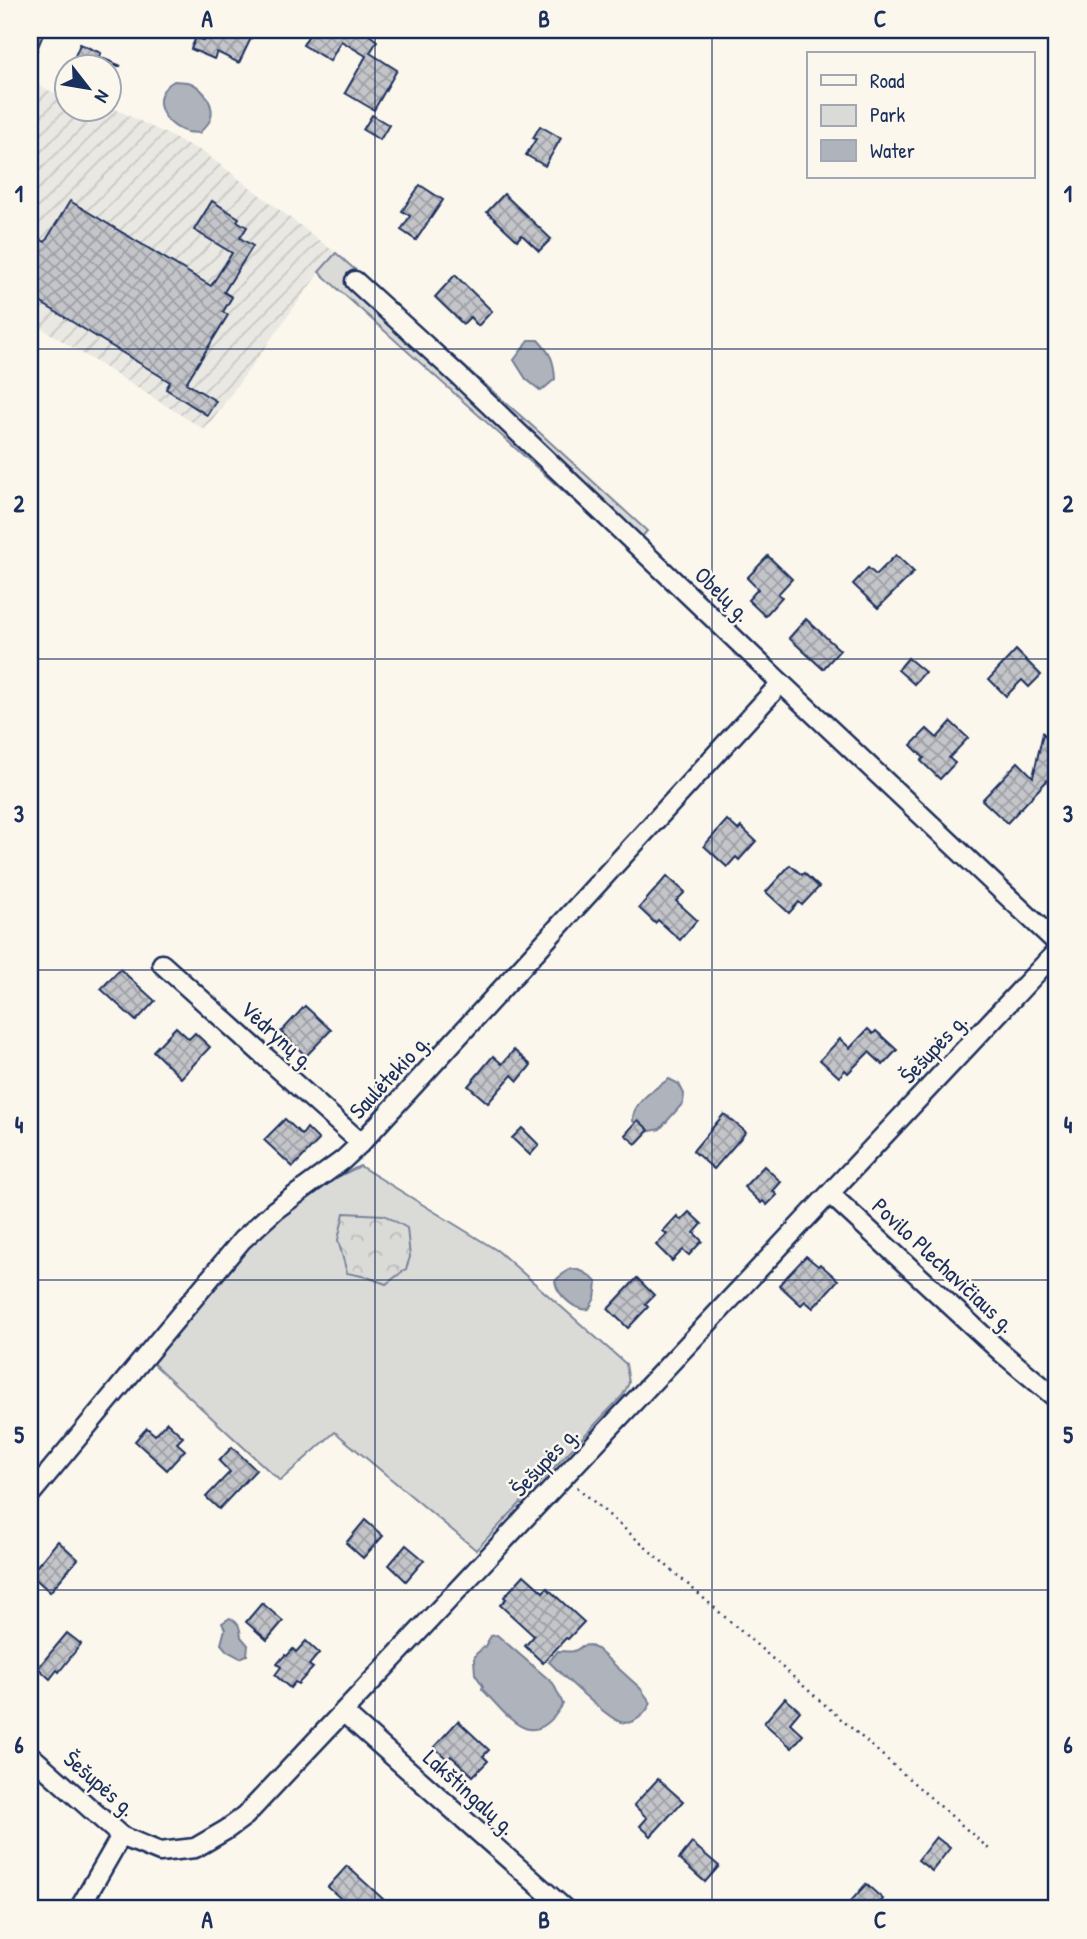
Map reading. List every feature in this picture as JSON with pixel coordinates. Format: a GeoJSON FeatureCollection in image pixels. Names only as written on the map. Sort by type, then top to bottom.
{"type":"FeatureCollection","features":[{"type":"Feature","properties":{"kind":"street","name":"Obelų g."},"geometry":{"type":"LineString","coordinates":[[355,281],[459,376],[1057,943]]}},
{"type":"Feature","properties":{"kind":"street","name":"Saulėtekio g."},"geometry":{"type":"LineString","coordinates":[[30,1495],[242,1240],[275,1210],[343,1160],[361,1143],[781,683]]}},
{"type":"Feature","properties":{"kind":"street","name":"Šešupės g."},"geometry":{"type":"LineString","coordinates":[[30,1755],[121,1836],[160,1852],[195,1848],[244,1816],[1057,951]]}},
{"type":"Feature","properties":{"kind":"street","name":"Vėdrynų g."},"geometry":{"type":"LineString","coordinates":[[162,964],[361,1143]]}},
{"type":"Feature","properties":{"kind":"street","name":"Povilo Plechavičiaus g."},"geometry":{"type":"LineString","coordinates":[[830,1194],[1001,1352],[1057,1399]]}},
{"type":"Feature","properties":{"kind":"street","name":"Lakštingalų g."},"geometry":{"type":"LineString","coordinates":[[343,1712],[565,1909]]}},
{"type":"Feature","properties":{"kind":"street"},"geometry":{"type":"LineString","coordinates":[[79,1909],[121,1836]]}},
{"type":"Feature","properties":{"kind":"path"},"geometry":{"type":"LineString","coordinates":[[564,1475],[989,1849]]}},
{"type":"Feature","properties":{"kind":"shaded area"},"geometry":{"type":"Polygon","coordinates":[[[30,82],[52,92],[52,122],[122,122],[122,112],[205,153],[336,253],[205,430],[30,321],[30,180],[36,167],[30,163],[30,82]]]}},
{"type":"Feature","properties":{"kind":"green space"},"geometry":{"type":"Polygon","coordinates":[[[336,253],[647,531],[630,551],[319,272],[336,253]]]}},
{"type":"Feature","properties":{"kind":"green space"},"geometry":{"type":"Polygon","coordinates":[[[360,1166],[498,1251],[626,1364],[629,1383],[623,1395],[476,1550],[335,1432],[280,1481],[145,1356],[262,1214],[360,1166]],[[384,1215],[347,1272],[367,1277],[384,1215]]]}},
{"type":"Feature","properties":{"kind":"green space"},"geometry":{"type":"Polygon","coordinates":[[[344,1213],[384,1215],[407,1228],[410,1257],[406,1269],[386,1284],[347,1273],[338,1240],[344,1213]]]}},
{"type":"Feature","properties":{"kind":"water"},"geometry":{"type":"Polygon","coordinates":[[[174,81],[191,83],[208,98],[210,120],[199,133],[178,128],[161,110],[161,94],[174,81]]]}},
{"type":"Feature","properties":{"kind":"water"},"geometry":{"type":"Polygon","coordinates":[[[529,340],[538,340],[553,362],[555,379],[541,391],[526,379],[514,360],[529,340]]]}},
{"type":"Feature","properties":{"kind":"water"},"geometry":{"type":"Polygon","coordinates":[[[669,1079],[679,1084],[684,1094],[683,1103],[660,1129],[646,1132],[633,1121],[633,1114],[645,1097],[669,1079]]]}},
{"type":"Feature","properties":{"kind":"water"},"geometry":{"type":"Polygon","coordinates":[[[570,1269],[585,1273],[597,1283],[595,1298],[589,1309],[573,1305],[563,1297],[557,1286],[555,1281],[570,1269]]]}},
{"type":"Feature","properties":{"kind":"water"},"geometry":{"type":"Polygon","coordinates":[[[230,1618],[237,1624],[241,1637],[248,1645],[247,1655],[240,1658],[221,1644],[225,1629],[222,1623],[230,1618]]]}},
{"type":"Feature","properties":{"kind":"water"},"geometry":{"type":"Polygon","coordinates":[[[497,1635],[553,1683],[563,1704],[552,1719],[541,1727],[531,1729],[521,1726],[502,1711],[482,1689],[483,1686],[475,1674],[474,1659],[491,1636],[497,1635]]]}},
{"type":"Feature","properties":{"kind":"water"},"geometry":{"type":"Polygon","coordinates":[[[589,1645],[640,1688],[651,1703],[639,1718],[626,1723],[614,1719],[549,1662],[558,1651],[574,1651],[589,1645]]]}},
{"type":"Feature","properties":{"kind":"building"},"geometry":{"type":"Polygon","coordinates":[[[30,30],[45,30],[30,66],[30,30]]]}},
{"type":"Feature","properties":{"kind":"building"},"geometry":{"type":"Polygon","coordinates":[[[209,30],[243,30],[253,34],[239,63],[217,52],[214,59],[191,49],[196,37],[204,41],[209,30]]]}},
{"type":"Feature","properties":{"kind":"building"},"geometry":{"type":"Polygon","coordinates":[[[312,30],[363,30],[377,41],[370,53],[397,70],[374,110],[345,93],[366,56],[341,41],[330,61],[303,45],[312,30]]]}},
{"type":"Feature","properties":{"kind":"building"},"geometry":{"type":"Polygon","coordinates":[[[80,44],[99,52],[77,52],[80,44]]]}},
{"type":"Feature","properties":{"kind":"building"},"geometry":{"type":"Polygon","coordinates":[[[372,115],[389,125],[380,140],[363,130],[372,115]]]}},
{"type":"Feature","properties":{"kind":"building"},"geometry":{"type":"Polygon","coordinates":[[[540,126],[561,138],[545,166],[526,155],[540,126]]]}},
{"type":"Feature","properties":{"kind":"building"},"geometry":{"type":"Polygon","coordinates":[[[420,185],[443,200],[416,240],[401,230],[410,216],[402,211],[420,185]]]}},
{"type":"Feature","properties":{"kind":"building"},"geometry":{"type":"Polygon","coordinates":[[[504,194],[551,239],[539,251],[522,235],[517,240],[487,212],[504,194]]]}},
{"type":"Feature","properties":{"kind":"building"},"geometry":{"type":"Polygon","coordinates":[[[70,201],[211,286],[232,253],[194,230],[212,201],[239,218],[237,221],[247,227],[240,238],[253,246],[224,292],[232,297],[223,312],[228,315],[186,383],[216,401],[207,415],[166,389],[170,382],[30,296],[30,233],[45,242],[70,201]]]}},
{"type":"Feature","properties":{"kind":"building"},"geometry":{"type":"Polygon","coordinates":[[[455,275],[492,311],[478,326],[470,317],[463,324],[435,297],[455,275]]]}},
{"type":"Feature","properties":{"kind":"building"},"geometry":{"type":"Polygon","coordinates":[[[896,555],[914,572],[878,608],[853,584],[868,568],[876,575],[896,555]]]}},
{"type":"Feature","properties":{"kind":"building"},"geometry":{"type":"Polygon","coordinates":[[[768,556],[792,579],[778,594],[782,597],[765,616],[748,600],[758,589],[747,578],[768,556]]]}},
{"type":"Feature","properties":{"kind":"building"},"geometry":{"type":"Polygon","coordinates":[[[806,619],[840,650],[823,669],[789,638],[806,619]]]}},
{"type":"Feature","properties":{"kind":"building"},"geometry":{"type":"Polygon","coordinates":[[[1016,650],[1041,675],[1029,687],[1022,680],[1006,696],[989,679],[1016,650]]]}},
{"type":"Feature","properties":{"kind":"building"},"geometry":{"type":"Polygon","coordinates":[[[908,658],[925,672],[914,684],[898,670],[908,658]]]}},
{"type":"Feature","properties":{"kind":"building"},"geometry":{"type":"Polygon","coordinates":[[[951,722],[968,738],[949,758],[955,763],[940,779],[921,761],[924,758],[911,745],[927,729],[937,738],[951,722]]]}},
{"type":"Feature","properties":{"kind":"building"},"geometry":{"type":"Polygon","coordinates":[[[1043,733],[1057,748],[1057,770],[1007,823],[982,800],[1018,762],[1033,777],[1043,733]]]}},
{"type":"Feature","properties":{"kind":"building"},"geometry":{"type":"Polygon","coordinates":[[[727,820],[738,830],[741,827],[756,841],[739,860],[736,857],[727,867],[704,846],[727,820]]]}},
{"type":"Feature","properties":{"kind":"building"},"geometry":{"type":"Polygon","coordinates":[[[790,865],[819,887],[802,905],[799,902],[789,913],[766,892],[790,865]]]}},
{"type":"Feature","properties":{"kind":"building"},"geometry":{"type":"Polygon","coordinates":[[[667,876],[685,892],[676,901],[697,920],[680,940],[658,920],[655,923],[639,908],[667,876]]]}},
{"type":"Feature","properties":{"kind":"building"},"geometry":{"type":"Polygon","coordinates":[[[120,969],[155,1001],[136,1021],[101,989],[120,969]]]}},
{"type":"Feature","properties":{"kind":"building"},"geometry":{"type":"Polygon","coordinates":[[[305,1006],[331,1030],[306,1056],[281,1032],[305,1006]]]}},
{"type":"Feature","properties":{"kind":"building"},"geometry":{"type":"Polygon","coordinates":[[[176,1027],[189,1039],[195,1033],[210,1047],[181,1078],[153,1051],[176,1027]]]}},
{"type":"Feature","properties":{"kind":"building"},"geometry":{"type":"Polygon","coordinates":[[[868,1029],[873,1034],[876,1031],[897,1050],[883,1065],[869,1052],[848,1073],[845,1070],[839,1077],[820,1060],[840,1039],[850,1048],[868,1029]]]}},
{"type":"Feature","properties":{"kind":"building"},"geometry":{"type":"Polygon","coordinates":[[[514,1050],[531,1065],[518,1081],[512,1075],[488,1103],[468,1086],[493,1056],[502,1064],[514,1050]]]}},
{"type":"Feature","properties":{"kind":"building"},"geometry":{"type":"Polygon","coordinates":[[[724,1114],[746,1132],[714,1169],[693,1151],[724,1114]]]}},
{"type":"Feature","properties":{"kind":"building"},"geometry":{"type":"Polygon","coordinates":[[[285,1119],[302,1135],[307,1128],[319,1140],[293,1167],[264,1140],[285,1119]]]}},
{"type":"Feature","properties":{"kind":"building"},"geometry":{"type":"Polygon","coordinates":[[[638,1120],[649,1130],[636,1144],[625,1135],[638,1120]]]}},
{"type":"Feature","properties":{"kind":"building"},"geometry":{"type":"Polygon","coordinates":[[[522,1128],[539,1145],[530,1155],[512,1138],[522,1128]]]}},
{"type":"Feature","properties":{"kind":"building"},"geometry":{"type":"Polygon","coordinates":[[[764,1166],[781,1182],[773,1191],[777,1195],[767,1205],[763,1201],[761,1203],[744,1187],[764,1166]]]}},
{"type":"Feature","properties":{"kind":"building"},"geometry":{"type":"Polygon","coordinates":[[[689,1212],[702,1224],[694,1233],[702,1241],[689,1255],[683,1250],[672,1261],[656,1245],[667,1234],[663,1231],[677,1216],[681,1220],[689,1212]]]}},
{"type":"Feature","properties":{"kind":"building"},"geometry":{"type":"Polygon","coordinates":[[[806,1256],[838,1280],[813,1308],[805,1301],[801,1305],[779,1285],[806,1256]]]}},
{"type":"Feature","properties":{"kind":"building"},"geometry":{"type":"Polygon","coordinates":[[[637,1278],[654,1295],[645,1304],[648,1307],[628,1328],[608,1309],[637,1278]]]}},
{"type":"Feature","properties":{"kind":"building"},"geometry":{"type":"Polygon","coordinates":[[[167,1422],[183,1437],[177,1443],[185,1450],[167,1470],[135,1441],[147,1428],[155,1435],[167,1422]]]}},
{"type":"Feature","properties":{"kind":"building"},"geometry":{"type":"Polygon","coordinates":[[[232,1447],[256,1470],[219,1509],[206,1497],[230,1472],[219,1461],[232,1447]]]}},
{"type":"Feature","properties":{"kind":"building"},"geometry":{"type":"Polygon","coordinates":[[[365,1520],[383,1536],[363,1558],[346,1543],[365,1520]]]}},
{"type":"Feature","properties":{"kind":"building"},"geometry":{"type":"Polygon","coordinates":[[[58,1541],[78,1559],[50,1592],[30,1574],[58,1541]]]}},
{"type":"Feature","properties":{"kind":"building"},"geometry":{"type":"Polygon","coordinates":[[[406,1545],[424,1560],[406,1581],[389,1565],[406,1545]]]}},
{"type":"Feature","properties":{"kind":"building"},"geometry":{"type":"Polygon","coordinates":[[[524,1575],[543,1592],[547,1588],[584,1622],[543,1663],[525,1646],[534,1636],[500,1605],[524,1575]]]}},
{"type":"Feature","properties":{"kind":"building"},"geometry":{"type":"Polygon","coordinates":[[[262,1603],[283,1621],[267,1640],[246,1622],[262,1603]]]}},
{"type":"Feature","properties":{"kind":"building"},"geometry":{"type":"Polygon","coordinates":[[[67,1633],[81,1644],[50,1679],[38,1668],[67,1633]]]}},
{"type":"Feature","properties":{"kind":"building"},"geometry":{"type":"Polygon","coordinates":[[[306,1641],[319,1653],[309,1665],[313,1668],[298,1684],[295,1682],[290,1688],[275,1675],[281,1667],[277,1664],[293,1649],[296,1652],[306,1641]]]}},
{"type":"Feature","properties":{"kind":"building"},"geometry":{"type":"Polygon","coordinates":[[[785,1698],[800,1711],[790,1723],[803,1735],[792,1748],[764,1723],[785,1698]]]}},
{"type":"Feature","properties":{"kind":"building"},"geometry":{"type":"Polygon","coordinates":[[[458,1721],[489,1750],[483,1756],[488,1761],[473,1776],[451,1756],[448,1760],[434,1747],[458,1721]]]}},
{"type":"Feature","properties":{"kind":"building"},"geometry":{"type":"Polygon","coordinates":[[[658,1779],[683,1801],[651,1836],[640,1826],[647,1818],[634,1805],[658,1779]]]}},
{"type":"Feature","properties":{"kind":"building"},"geometry":{"type":"Polygon","coordinates":[[[936,1837],[950,1848],[932,1871],[918,1860],[936,1837]]]}},
{"type":"Feature","properties":{"kind":"building"},"geometry":{"type":"Polygon","coordinates":[[[692,1843],[719,1866],[705,1882],[679,1859],[692,1843]]]}},
{"type":"Feature","properties":{"kind":"building"},"geometry":{"type":"Polygon","coordinates":[[[347,1866],[383,1899],[374,1909],[352,1909],[328,1887],[347,1866]]]}},
{"type":"Feature","properties":{"kind":"building"},"geometry":{"type":"Polygon","coordinates":[[[866,1884],[883,1899],[875,1909],[844,1909],[866,1884]]]}}]}
